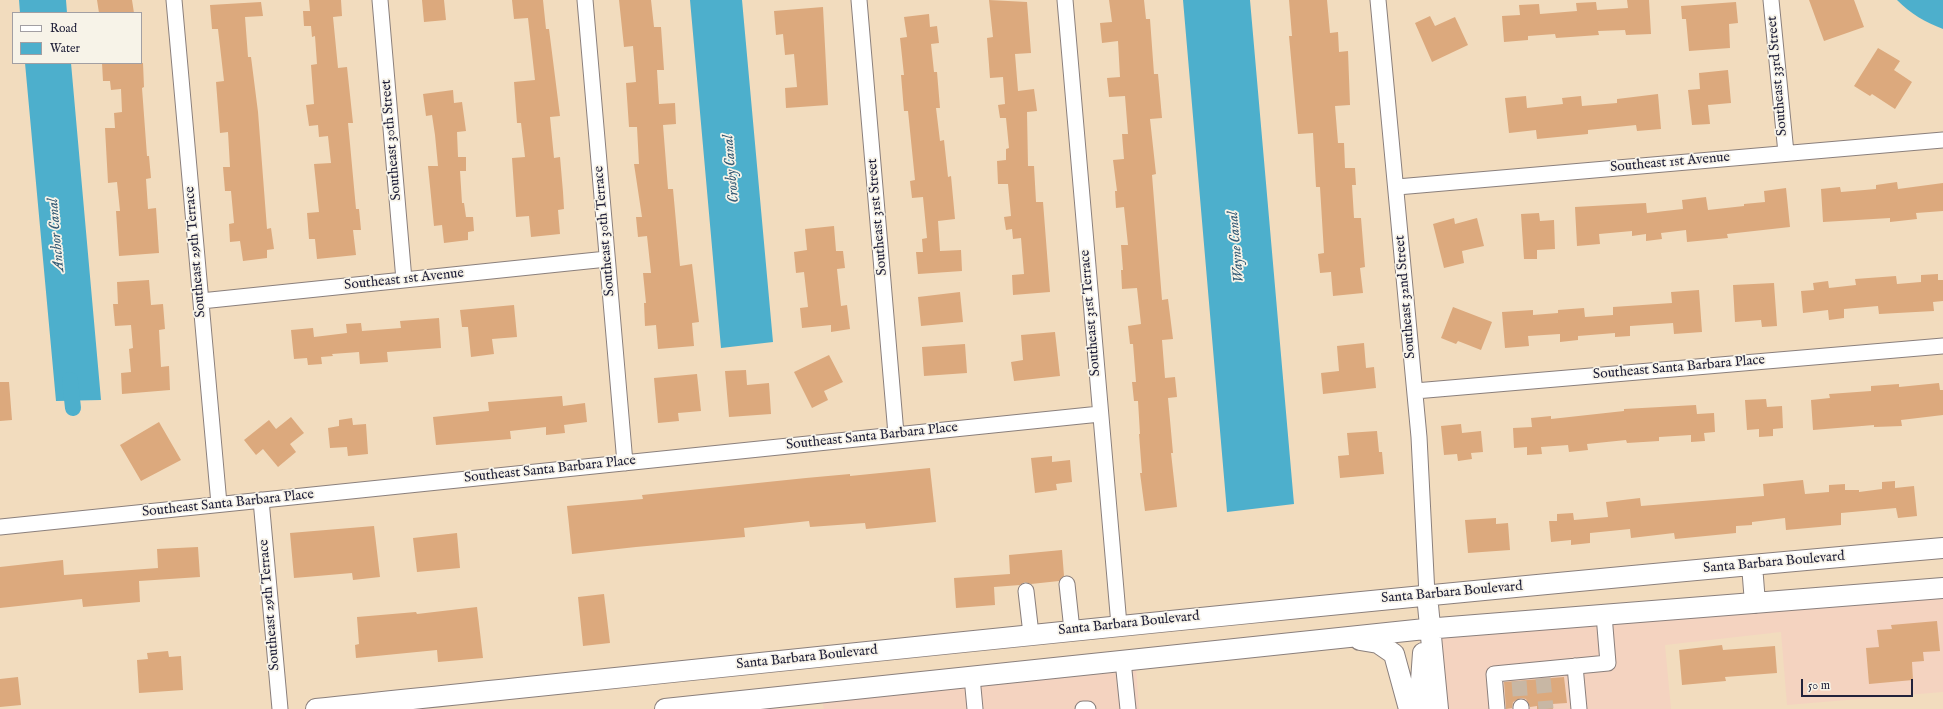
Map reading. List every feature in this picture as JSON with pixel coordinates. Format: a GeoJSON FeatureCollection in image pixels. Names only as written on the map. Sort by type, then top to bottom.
{"type":"FeatureCollection","features":[{"type":"Feature","properties":{"kind":"main road","name":"Santa Barbara Boulevard"},"geometry":{"type":"LineString","coordinates":[[316,709],[1119,625],[1427,595],[1943,548]]}},
{"type":"Feature","properties":{"kind":"main road"},"geometry":{"type":"LineString","coordinates":[[1752,565],[1755,603]]}},
{"type":"Feature","properties":{"kind":"main road"},"geometry":{"type":"LineString","coordinates":[[665,709],[1428,629],[1943,588]]}},
{"type":"Feature","properties":{"kind":"main road"},"geometry":{"type":"LineString","coordinates":[[1427,595],[1428,629],[1438,709]]}},
{"type":"Feature","properties":{"kind":"main road"},"geometry":{"type":"LineString","coordinates":[[1419,709],[1428,629]]}},
{"type":"Feature","properties":{"kind":"main road"},"geometry":{"type":"LineString","coordinates":[[1346,638],[1378,643],[1394,654],[1409,709]]}},
{"type":"Feature","properties":{"kind":"street","name":"Southeast 29th Terrace"},"geometry":{"type":"LineString","coordinates":[[174,0],[219,504]]}},
{"type":"Feature","properties":{"kind":"street","name":"Southeast 30th Street"},"geometry":{"type":"LineString","coordinates":[[380,0],[404,280]]}},
{"type":"Feature","properties":{"kind":"street","name":"Southeast 30th Terrace"},"geometry":{"type":"LineString","coordinates":[[585,0],[625,463]]}},
{"type":"Feature","properties":{"kind":"street","name":"Southeast 31st Street"},"geometry":{"type":"LineString","coordinates":[[859,0],[896,434]]}},
{"type":"Feature","properties":{"kind":"street","name":"Southeast 31st Terrace"},"geometry":{"type":"LineString","coordinates":[[1065,0],[1119,625]]}},
{"type":"Feature","properties":{"kind":"street","name":"Southeast 32nd Street"},"geometry":{"type":"LineString","coordinates":[[1378,0],[1397,187],[1415,391],[1427,595]]}},
{"type":"Feature","properties":{"kind":"street","name":"Southeast 33rd Street"},"geometry":{"type":"LineString","coordinates":[[1771,0],[1786,153]]}},
{"type":"Feature","properties":{"kind":"street","name":"Southeast 1st Avenue"},"geometry":{"type":"LineString","coordinates":[[1397,187],[1943,140]]}},
{"type":"Feature","properties":{"kind":"street","name":"Southeast 1st Avenue"},"geometry":{"type":"LineString","coordinates":[[201,301],[607,259]]}},
{"type":"Feature","properties":{"kind":"street","name":"Southeast Santa Barbara Place"},"geometry":{"type":"LineString","coordinates":[[1415,391],[1943,346]]}},
{"type":"Feature","properties":{"kind":"street","name":"Southeast Santa Barbara Place"},"geometry":{"type":"LineString","coordinates":[[0,527],[1100,414]]}},
{"type":"Feature","properties":{"kind":"street","name":"Southeast 29th Terrace"},"geometry":{"type":"LineString","coordinates":[[262,500],[280,709]]}},
{"type":"Feature","properties":{"kind":"street"},"geometry":{"type":"LineString","coordinates":[[1067,584],[1072,630]]}},
{"type":"Feature","properties":{"kind":"street"},"geometry":{"type":"LineString","coordinates":[[1026,591],[1031,634]]}},
{"type":"Feature","properties":{"kind":"street"},"geometry":{"type":"LineString","coordinates":[[1497,709],[1494,674],[1518,676],[1543,674],[1575,666],[1608,663],[1604,615]]}},
{"type":"Feature","properties":{"kind":"street"},"geometry":{"type":"LineString","coordinates":[[1123,661],[1128,709]]}},
{"type":"Feature","properties":{"kind":"street"},"geometry":{"type":"LineString","coordinates":[[1575,666],[1579,709]]}},
{"type":"Feature","properties":{"kind":"street"},"geometry":{"type":"LineString","coordinates":[[972,677],[975,709]]}},
{"type":"Feature","properties":{"kind":"street"},"geometry":{"type":"LineString","coordinates":[[1083,709],[1088,709]]}},
{"type":"Feature","properties":{"kind":"shaded area"},"geometry":{"type":"Polygon","coordinates":[[[1943,595],[1943,692],[1787,705],[1781,632],[1665,645],[1671,709],[1447,709],[1440,636],[1943,595]]]}},
{"type":"Feature","properties":{"kind":"shaded area"},"geometry":{"type":"Polygon","coordinates":[[[1136,667],[1139,709],[824,709],[822,700],[1136,667]]]}},
{"type":"Feature","properties":{"kind":"water"},"geometry":{"type":"Polygon","coordinates":[[[19,0],[66,0],[67,12],[20,12],[19,0]]]}},
{"type":"Feature","properties":{"kind":"water","name":"Crosby Canal"},"geometry":{"type":"Polygon","coordinates":[[[690,0],[742,0],[773,342],[721,348],[690,0]]]}},
{"type":"Feature","properties":{"kind":"water","name":"Wayne Canal"},"geometry":{"type":"Polygon","coordinates":[[[1183,0],[1250,0],[1294,504],[1227,512],[1183,0]]]}},
{"type":"Feature","properties":{"kind":"water"},"geometry":{"type":"Polygon","coordinates":[[[1897,0],[1943,0],[1943,29],[1918,17],[1897,0]]]}},
{"type":"Feature","properties":{"kind":"water"},"geometry":{"type":"Polygon","coordinates":[[[25,64],[71,64],[101,400],[56,401],[25,64]]]}},
{"type":"Feature","properties":{"kind":"building"},"geometry":{"type":"Polygon","coordinates":[[[97,0],[132,0],[134,12],[99,12],[97,0]]]}},
{"type":"Feature","properties":{"kind":"building"},"geometry":{"type":"Polygon","coordinates":[[[309,0],[341,0],[342,16],[333,17],[338,68],[347,67],[353,123],[348,123],[356,209],[359,209],[361,230],[353,230],[356,255],[317,259],[315,239],[309,239],[307,213],[319,212],[314,164],[331,163],[328,136],[319,137],[318,125],[309,126],[306,105],[314,104],[311,65],[317,64],[315,36],[312,37],[311,26],[304,26],[303,11],[310,11],[309,0]]]}},
{"type":"Feature","properties":{"kind":"building"},"geometry":{"type":"Polygon","coordinates":[[[422,0],[444,0],[446,20],[424,22],[422,0]]]}},
{"type":"Feature","properties":{"kind":"building"},"geometry":{"type":"Polygon","coordinates":[[[512,0],[543,0],[546,29],[549,29],[560,116],[550,117],[554,158],[560,157],[563,192],[564,209],[558,210],[560,234],[531,237],[529,216],[516,217],[512,158],[525,157],[521,123],[517,123],[514,82],[535,80],[528,18],[514,19],[512,0]]]}},
{"type":"Feature","properties":{"kind":"building"},"geometry":{"type":"Polygon","coordinates":[[[619,0],[651,0],[654,27],[661,27],[664,70],[657,70],[659,104],[675,103],[676,124],[663,125],[668,189],[673,189],[680,266],[692,264],[699,322],[692,323],[694,346],[658,349],[656,325],[645,326],[644,303],[646,303],[643,273],[651,273],[647,236],[638,237],[636,217],[642,217],[634,164],[639,164],[637,127],[629,127],[626,83],[636,82],[633,46],[624,47],[619,0]]]}},
{"type":"Feature","properties":{"kind":"building"},"geometry":{"type":"Polygon","coordinates":[[[989,0],[1027,2],[1031,53],[1015,54],[1018,91],[1034,89],[1037,111],[1027,112],[1028,166],[1034,166],[1036,202],[1043,202],[1050,292],[1013,295],[1012,275],[1024,274],[1021,238],[1013,239],[1012,229],[1006,230],[1004,217],[1011,216],[1008,184],[998,184],[997,161],[1006,160],[1006,149],[1009,148],[1006,118],[1000,118],[998,105],[1005,104],[1003,77],[990,78],[987,38],[993,37],[989,0]]]}},
{"type":"Feature","properties":{"kind":"building"},"geometry":{"type":"Polygon","coordinates":[[[1109,0],[1144,0],[1146,19],[1150,19],[1154,74],[1158,74],[1162,118],[1150,119],[1156,174],[1152,175],[1162,300],[1168,299],[1173,339],[1162,340],[1165,378],[1175,377],[1177,397],[1168,398],[1173,453],[1171,453],[1177,507],[1145,511],[1140,473],[1142,473],[1138,401],[1134,401],[1132,382],[1136,382],[1133,344],[1130,344],[1128,326],[1141,324],[1137,288],[1122,289],[1121,270],[1123,270],[1121,245],[1128,245],[1124,207],[1116,208],[1115,191],[1117,191],[1113,160],[1124,159],[1122,134],[1128,134],[1125,96],[1109,97],[1107,78],[1120,77],[1118,41],[1102,43],[1100,23],[1112,22],[1109,0]]]}},
{"type":"Feature","properties":{"kind":"building"},"geometry":{"type":"Polygon","coordinates":[[[1289,0],[1327,0],[1330,33],[1338,32],[1339,52],[1348,51],[1350,105],[1335,106],[1338,143],[1344,143],[1345,168],[1355,168],[1356,185],[1352,185],[1354,218],[1361,218],[1365,267],[1360,268],[1363,293],[1333,296],[1331,272],[1320,273],[1318,254],[1324,253],[1320,187],[1316,187],[1313,133],[1298,134],[1289,36],[1292,36],[1289,0]]]}},
{"type":"Feature","properties":{"kind":"building"},"geometry":{"type":"Polygon","coordinates":[[[1627,0],[1649,0],[1651,34],[1626,35],[1625,30],[1598,31],[1599,35],[1556,38],[1555,34],[1528,36],[1528,40],[1504,42],[1502,16],[1520,15],[1519,5],[1539,4],[1540,14],[1577,11],[1576,3],[1596,2],[1597,10],[1628,8],[1627,0]]]}},
{"type":"Feature","properties":{"kind":"building"},"geometry":{"type":"Polygon","coordinates":[[[1809,0],[1854,0],[1864,27],[1824,41],[1809,0]]]}},
{"type":"Feature","properties":{"kind":"building"},"geometry":{"type":"Polygon","coordinates":[[[261,2],[263,16],[245,17],[248,57],[251,57],[258,112],[267,229],[271,228],[274,249],[267,250],[267,258],[243,261],[240,241],[230,242],[229,224],[234,223],[231,191],[225,191],[223,167],[230,167],[228,132],[220,133],[216,82],[224,81],[218,29],[212,29],[210,5],[261,2]]]}},
{"type":"Feature","properties":{"kind":"building"},"geometry":{"type":"Polygon","coordinates":[[[1736,2],[1738,23],[1729,24],[1730,48],[1689,51],[1686,19],[1682,19],[1681,6],[1736,2]]]}},
{"type":"Feature","properties":{"kind":"building"},"geometry":{"type":"Polygon","coordinates":[[[823,7],[828,105],[786,108],[785,88],[797,87],[794,54],[785,55],[783,34],[776,35],[774,11],[823,7]]]}},
{"type":"Feature","properties":{"kind":"building"},"geometry":{"type":"Polygon","coordinates":[[[929,14],[930,27],[937,26],[939,43],[931,44],[934,72],[937,72],[940,108],[936,108],[940,141],[944,140],[948,177],[951,176],[955,219],[938,221],[940,251],[961,250],[962,271],[918,274],[916,252],[923,252],[922,239],[927,238],[923,197],[912,198],[910,181],[915,180],[908,111],[904,111],[901,75],[904,75],[900,38],[907,37],[904,17],[929,14]]]}},
{"type":"Feature","properties":{"kind":"building"},"geometry":{"type":"Polygon","coordinates":[[[1430,16],[1435,26],[1455,17],[1468,45],[1432,62],[1415,23],[1430,16]]]}},
{"type":"Feature","properties":{"kind":"building"},"geometry":{"type":"Polygon","coordinates":[[[1878,48],[1900,61],[1894,70],[1912,82],[1895,109],[1872,94],[1870,96],[1854,86],[1878,48]]]}},
{"type":"Feature","properties":{"kind":"building"},"geometry":{"type":"Polygon","coordinates":[[[143,63],[144,87],[142,88],[147,156],[149,156],[151,178],[146,179],[148,209],[156,208],[159,253],[119,256],[116,211],[120,211],[117,182],[108,183],[105,128],[115,128],[114,113],[122,112],[121,89],[111,90],[110,81],[103,81],[102,64],[143,63]]]}},
{"type":"Feature","properties":{"kind":"building"},"geometry":{"type":"Polygon","coordinates":[[[1728,70],[1731,103],[1708,105],[1710,124],[1692,125],[1688,90],[1700,89],[1699,73],[1728,70]]]}},
{"type":"Feature","properties":{"kind":"building"},"geometry":{"type":"Polygon","coordinates":[[[453,90],[454,103],[462,102],[466,131],[457,132],[458,157],[466,157],[466,171],[460,171],[462,203],[464,203],[466,217],[473,217],[474,231],[468,232],[468,240],[444,243],[442,225],[434,226],[428,166],[438,166],[432,115],[426,116],[423,94],[453,90]]]}},
{"type":"Feature","properties":{"kind":"building"},"geometry":{"type":"Polygon","coordinates":[[[1658,94],[1661,129],[1637,131],[1636,125],[1588,130],[1588,134],[1537,139],[1536,130],[1509,133],[1505,98],[1526,96],[1527,108],[1563,104],[1562,98],[1581,96],[1582,106],[1617,103],[1617,99],[1658,94]]]}},
{"type":"Feature","properties":{"kind":"building"},"geometry":{"type":"Polygon","coordinates":[[[1897,182],[1898,189],[1943,183],[1943,211],[1916,213],[1917,219],[1890,222],[1890,218],[1823,222],[1821,189],[1840,187],[1841,192],[1876,189],[1876,185],[1897,182]]]}},
{"type":"Feature","properties":{"kind":"building"},"geometry":{"type":"Polygon","coordinates":[[[1786,188],[1790,227],[1727,234],[1728,238],[1687,242],[1686,230],[1661,233],[1662,239],[1646,241],[1646,234],[1632,236],[1632,231],[1599,234],[1600,244],[1577,246],[1575,207],[1646,203],[1647,213],[1683,209],[1682,200],[1706,197],[1708,210],[1765,202],[1764,191],[1786,188]]]}},
{"type":"Feature","properties":{"kind":"building"},"geometry":{"type":"Polygon","coordinates":[[[1539,213],[1540,221],[1554,220],[1555,249],[1537,250],[1537,259],[1524,259],[1521,214],[1539,213]]]}},
{"type":"Feature","properties":{"kind":"building"},"geometry":{"type":"Polygon","coordinates":[[[1454,218],[1455,224],[1477,218],[1484,246],[1462,251],[1464,263],[1444,268],[1433,224],[1454,218]]]}},
{"type":"Feature","properties":{"kind":"building"},"geometry":{"type":"Polygon","coordinates":[[[834,226],[836,251],[843,251],[845,268],[837,269],[841,306],[847,305],[850,329],[831,332],[831,325],[802,328],[800,308],[808,307],[804,272],[796,273],[794,252],[807,250],[805,229],[834,226]]]}},
{"type":"Feature","properties":{"kind":"building"},"geometry":{"type":"Polygon","coordinates":[[[1938,274],[1938,280],[1943,280],[1943,301],[1933,302],[1934,311],[1879,314],[1878,306],[1844,309],[1844,318],[1829,320],[1828,310],[1803,313],[1801,291],[1814,290],[1813,283],[1828,281],[1829,288],[1856,285],[1855,279],[1896,276],[1897,284],[1921,282],[1921,275],[1938,274]]]}},
{"type":"Feature","properties":{"kind":"building"},"geometry":{"type":"Polygon","coordinates":[[[149,280],[151,305],[163,304],[165,329],[159,330],[161,367],[169,366],[170,390],[122,394],[121,373],[131,372],[129,349],[133,348],[131,325],[115,326],[113,304],[118,304],[117,282],[149,280]]]}},
{"type":"Feature","properties":{"kind":"building"},"geometry":{"type":"Polygon","coordinates":[[[1774,283],[1777,326],[1762,327],[1761,320],[1735,322],[1733,285],[1774,283]]]}},
{"type":"Feature","properties":{"kind":"building"},"geometry":{"type":"Polygon","coordinates":[[[1699,290],[1702,332],[1674,334],[1673,323],[1630,326],[1630,336],[1615,337],[1615,333],[1578,336],[1578,340],[1560,342],[1560,334],[1528,336],[1529,346],[1505,348],[1502,312],[1533,310],[1533,315],[1558,313],[1558,310],[1584,308],[1585,317],[1613,315],[1613,307],[1672,303],[1671,292],[1699,290]]]}},
{"type":"Feature","properties":{"kind":"building"},"geometry":{"type":"Polygon","coordinates":[[[960,292],[963,322],[921,326],[918,297],[960,292]]]}},
{"type":"Feature","properties":{"kind":"building"},"geometry":{"type":"Polygon","coordinates":[[[514,305],[517,337],[492,339],[494,354],[471,357],[468,327],[462,327],[460,310],[514,305]]]}},
{"type":"Feature","properties":{"kind":"building"},"geometry":{"type":"Polygon","coordinates":[[[1453,307],[1492,322],[1481,350],[1458,341],[1456,344],[1441,338],[1453,307]]]}},
{"type":"Feature","properties":{"kind":"building"},"geometry":{"type":"Polygon","coordinates":[[[439,318],[441,348],[387,352],[388,362],[360,364],[359,352],[332,354],[333,356],[321,357],[322,364],[308,365],[307,358],[294,359],[291,330],[313,328],[314,337],[347,333],[346,324],[361,323],[362,331],[401,328],[400,321],[439,318]]]}},
{"type":"Feature","properties":{"kind":"building"},"geometry":{"type":"Polygon","coordinates":[[[1055,332],[1060,376],[1014,381],[1011,362],[1023,360],[1021,335],[1055,332]]]}},
{"type":"Feature","properties":{"kind":"building"},"geometry":{"type":"Polygon","coordinates":[[[1364,343],[1366,368],[1374,367],[1376,388],[1323,394],[1321,373],[1339,371],[1337,346],[1364,343]]]}},
{"type":"Feature","properties":{"kind":"building"},"geometry":{"type":"Polygon","coordinates":[[[965,344],[967,373],[924,376],[922,347],[965,344]]]}},
{"type":"Feature","properties":{"kind":"building"},"geometry":{"type":"Polygon","coordinates":[[[829,355],[843,382],[824,391],[828,400],[812,408],[794,372],[829,355]]]}},
{"type":"Feature","properties":{"kind":"building"},"geometry":{"type":"Polygon","coordinates":[[[746,370],[747,385],[769,383],[771,414],[729,417],[725,371],[746,370]]]}},
{"type":"Feature","properties":{"kind":"building"},"geometry":{"type":"Polygon","coordinates":[[[697,374],[701,411],[678,413],[679,421],[658,423],[654,378],[697,374]]]}},
{"type":"Feature","properties":{"kind":"building"},"geometry":{"type":"Polygon","coordinates":[[[0,382],[9,382],[12,420],[0,421],[0,382]]]}},
{"type":"Feature","properties":{"kind":"building"},"geometry":{"type":"Polygon","coordinates":[[[1939,383],[1940,390],[1943,390],[1943,415],[1901,420],[1902,426],[1874,427],[1874,425],[1813,430],[1811,400],[1830,398],[1829,394],[1871,391],[1871,386],[1899,384],[1899,387],[1939,383]]]}},
{"type":"Feature","properties":{"kind":"building"},"geometry":{"type":"Polygon","coordinates":[[[562,396],[563,406],[585,403],[587,422],[564,425],[565,433],[546,435],[546,427],[510,431],[511,439],[436,445],[433,417],[489,411],[488,402],[562,396]]]}},
{"type":"Feature","properties":{"kind":"building"},"geometry":{"type":"Polygon","coordinates":[[[1766,399],[1767,407],[1782,406],[1783,428],[1773,429],[1773,436],[1759,437],[1759,429],[1747,430],[1745,400],[1766,399]]]}},
{"type":"Feature","properties":{"kind":"building"},"geometry":{"type":"Polygon","coordinates":[[[1696,405],[1697,414],[1714,413],[1715,432],[1704,433],[1705,441],[1691,442],[1691,435],[1659,437],[1659,441],[1627,443],[1626,440],[1587,444],[1588,450],[1569,452],[1568,445],[1541,447],[1542,454],[1527,455],[1527,447],[1514,448],[1513,428],[1532,427],[1531,418],[1551,416],[1551,419],[1624,411],[1624,409],[1696,405]]]}},
{"type":"Feature","properties":{"kind":"building"},"geometry":{"type":"Polygon","coordinates":[[[291,417],[304,433],[290,444],[296,452],[278,467],[263,449],[256,455],[244,440],[269,420],[276,429],[291,417]]]}},
{"type":"Feature","properties":{"kind":"building"},"geometry":{"type":"Polygon","coordinates":[[[352,418],[353,425],[366,424],[368,454],[348,456],[347,447],[330,448],[328,428],[339,426],[339,420],[352,418]]]}},
{"type":"Feature","properties":{"kind":"building"},"geometry":{"type":"Polygon","coordinates":[[[159,422],[181,460],[141,481],[120,445],[159,422]]]}},
{"type":"Feature","properties":{"kind":"building"},"geometry":{"type":"Polygon","coordinates":[[[1461,424],[1462,433],[1481,431],[1483,452],[1471,453],[1472,459],[1458,461],[1457,454],[1444,455],[1441,426],[1461,424]]]}},
{"type":"Feature","properties":{"kind":"building"},"geometry":{"type":"Polygon","coordinates":[[[1377,431],[1379,452],[1382,452],[1384,474],[1340,478],[1338,456],[1349,455],[1347,433],[1377,431]]]}},
{"type":"Feature","properties":{"kind":"building"},"geometry":{"type":"Polygon","coordinates":[[[1052,456],[1052,462],[1070,460],[1072,482],[1056,484],[1057,490],[1035,493],[1031,458],[1052,456]]]}},
{"type":"Feature","properties":{"kind":"building"},"geometry":{"type":"Polygon","coordinates":[[[930,468],[936,522],[866,529],[865,523],[810,527],[809,521],[744,528],[745,537],[572,554],[567,506],[643,499],[642,495],[806,478],[850,474],[850,476],[930,468]]]}},
{"type":"Feature","properties":{"kind":"building"},"geometry":{"type":"Polygon","coordinates":[[[1803,480],[1805,494],[1829,492],[1829,485],[1845,484],[1845,490],[1859,490],[1859,492],[1882,489],[1882,482],[1895,481],[1895,488],[1914,486],[1917,516],[1898,518],[1896,508],[1841,513],[1841,525],[1786,530],[1785,518],[1752,522],[1752,525],[1736,526],[1736,533],[1675,539],[1674,533],[1631,538],[1630,529],[1590,533],[1590,543],[1571,545],[1571,540],[1551,542],[1549,521],[1557,521],[1557,514],[1573,513],[1574,520],[1608,517],[1606,502],[1640,498],[1641,506],[1764,496],[1763,484],[1803,480]]]}},
{"type":"Feature","properties":{"kind":"building"},"geometry":{"type":"Polygon","coordinates":[[[1496,518],[1496,524],[1508,523],[1510,550],[1468,553],[1465,520],[1496,518]]]}},
{"type":"Feature","properties":{"kind":"building"},"geometry":{"type":"Polygon","coordinates":[[[374,526],[380,577],[353,580],[352,573],[294,578],[290,533],[374,526]]]}},
{"type":"Feature","properties":{"kind":"building"},"geometry":{"type":"Polygon","coordinates":[[[457,533],[460,568],[417,572],[413,538],[457,533]]]}},
{"type":"Feature","properties":{"kind":"building"},"geometry":{"type":"Polygon","coordinates":[[[198,547],[200,577],[139,581],[140,602],[83,607],[82,599],[0,608],[0,567],[63,560],[64,575],[158,568],[157,549],[198,547]]]}},
{"type":"Feature","properties":{"kind":"building"},"geometry":{"type":"Polygon","coordinates":[[[1062,550],[1064,576],[1059,581],[1031,584],[1025,582],[1020,585],[994,587],[995,605],[956,608],[954,578],[1010,574],[1009,555],[1062,550]]]}},
{"type":"Feature","properties":{"kind":"building"},"geometry":{"type":"Polygon","coordinates":[[[604,594],[610,643],[583,646],[578,597],[604,594]]]}},
{"type":"Feature","properties":{"kind":"building"},"geometry":{"type":"Polygon","coordinates":[[[477,607],[483,658],[438,662],[437,650],[356,658],[355,645],[359,644],[357,617],[416,612],[417,614],[477,607]]]}},
{"type":"Feature","properties":{"kind":"building"},"geometry":{"type":"Polygon","coordinates":[[[1937,621],[1940,651],[1923,652],[1924,661],[1912,662],[1913,680],[1869,684],[1866,648],[1879,647],[1877,630],[1892,629],[1891,625],[1937,621]]]}},
{"type":"Feature","properties":{"kind":"building"},"geometry":{"type":"Polygon","coordinates":[[[1722,645],[1723,650],[1775,646],[1777,673],[1725,677],[1726,681],[1682,685],[1679,650],[1722,645]]]}},
{"type":"Feature","properties":{"kind":"building"},"geometry":{"type":"Polygon","coordinates":[[[168,651],[169,657],[181,656],[183,690],[139,693],[137,660],[148,659],[147,653],[168,651]]]}},
{"type":"Feature","properties":{"kind":"building"},"geometry":{"type":"Polygon","coordinates":[[[18,677],[21,705],[0,707],[0,679],[18,677]]]}},
{"type":"Feature","properties":{"kind":"building"},"geometry":{"type":"Polygon","coordinates":[[[1564,677],[1567,703],[1552,704],[1553,709],[1537,709],[1537,706],[1530,707],[1526,699],[1521,698],[1513,702],[1512,708],[1506,709],[1504,682],[1564,677]]]}},
{"type":"Feature","properties":{"kind":"waterway","name":"Anchor Canal"},"geometry":{"type":"LineString","coordinates":[[70,380],[73,408]]}},
{"type":"Feature","properties":{"kind":"tunnel"},"geometry":{"type":"LineString","coordinates":[[1543,678],[1546,709]]}},
{"type":"Feature","properties":{"kind":"tunnel"},"geometry":{"type":"LineString","coordinates":[[1519,681],[1521,707]]}}]}
